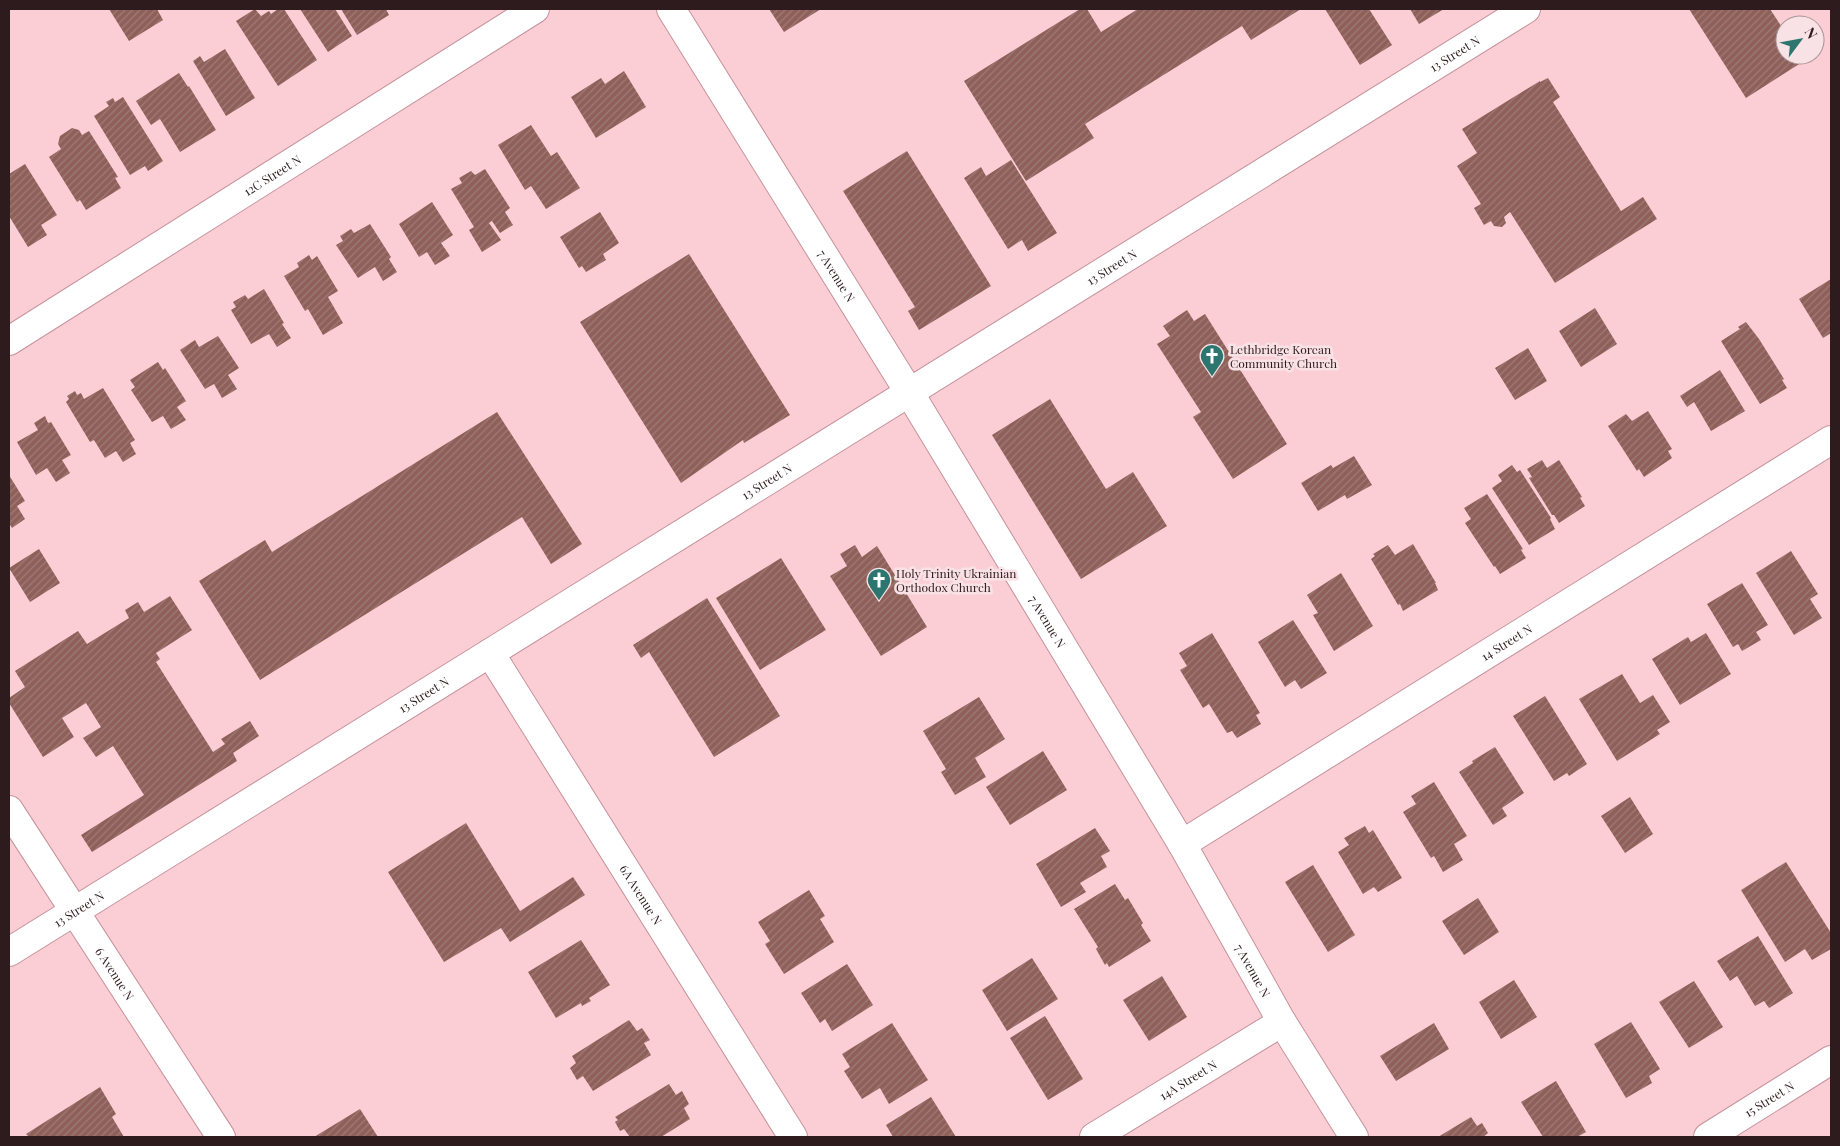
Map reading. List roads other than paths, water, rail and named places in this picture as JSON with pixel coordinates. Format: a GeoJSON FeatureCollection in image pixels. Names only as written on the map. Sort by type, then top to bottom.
{"type":"FeatureCollection","features":[{"type":"Feature","properties":{"kind":"street","name":"12C Street N"},"geometry":{"type":"LineString","coordinates":[[9,341],[535,9]]}},
{"type":"Feature","properties":{"kind":"street","name":"7 Avenue N"},"geometry":{"type":"LineString","coordinates":[[671,9],[909,392],[1182,844],[1282,1022],[1354,1137]]}},
{"type":"Feature","properties":{"kind":"street","name":"13 Street N"},"geometry":{"type":"LineString","coordinates":[[9,952],[1526,9]]}},
{"type":"Feature","properties":{"kind":"street","name":"14 Street N"},"geometry":{"type":"LineString","coordinates":[[1182,844],[1831,440]]}},
{"type":"Feature","properties":{"kind":"street","name":"6A Avenue N"},"geometry":{"type":"LineString","coordinates":[[490,653],[793,1137]]}},
{"type":"Feature","properties":{"kind":"street","name":"6 Avenue N"},"geometry":{"type":"LineString","coordinates":[[9,810],[73,912],[221,1137]]}},
{"type":"Feature","properties":{"kind":"street","name":"14A Street N"},"geometry":{"type":"LineString","coordinates":[[1094,1137],[1282,1022]]}},
{"type":"Feature","properties":{"kind":"street","name":"15 Street N"},"geometry":{"type":"LineString","coordinates":[[1708,1137],[1831,1060]]}},
{"type":"Feature","properties":{"kind":"place","name":"Lethbridge Korean Community Church"},"geometry":{"type":"Point","coordinates":[1212,377]}},
{"type":"Feature","properties":{"kind":"place","name":"Holy Trinity Ukrainian Orthodox Church"},"geometry":{"type":"Point","coordinates":[879,601]}}]}
